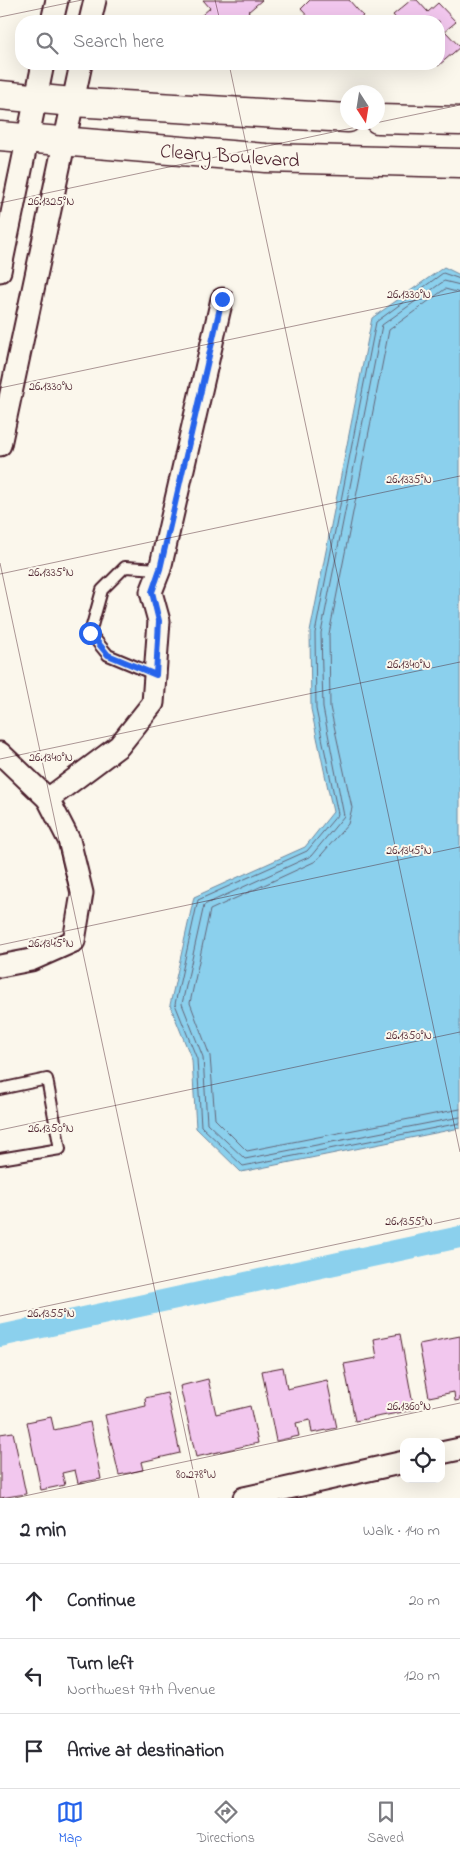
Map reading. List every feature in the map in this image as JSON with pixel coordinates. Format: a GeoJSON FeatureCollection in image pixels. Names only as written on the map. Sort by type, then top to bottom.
{"type":"FeatureCollection","features":[{"type":"Feature","properties":{"kind":"street"},"geometry":{"type":"LineString","coordinates":[[53,15],[57,0]]}},
{"type":"Feature","properties":{"kind":"street"},"geometry":{"type":"LineString","coordinates":[[91,15],[95,0]]}},
{"type":"Feature","properties":{"kind":"street"},"geometry":{"type":"LineString","coordinates":[[0,271],[13,138],[35,98],[42,70]]}},
{"type":"Feature","properties":{"kind":"street"},"geometry":{"type":"LineString","coordinates":[[0,445],[80,70]]}},
{"type":"Feature","properties":{"kind":"street"},"geometry":{"type":"LineString","coordinates":[[0,94],[72,102],[340,118]]}},
{"type":"Feature","properties":{"kind":"street"},"geometry":{"type":"LineString","coordinates":[[385,119],[460,121]]}},
{"type":"Feature","properties":{"kind":"street","name":"Cleary Boulevard"},"geometry":{"type":"LineString","coordinates":[[13,138],[266,158],[460,164]]}},
{"type":"Feature","properties":{"kind":"street"},"geometry":{"type":"LineString","coordinates":[[48,799],[119,746],[153,703],[159,621],[152,592],[160,569],[222,299]]}},
{"type":"Feature","properties":{"kind":"street"},"geometry":{"type":"LineString","coordinates":[[0,754],[48,799],[69,840],[82,893],[74,941],[32,960],[0,966]]}},
{"type":"Feature","properties":{"kind":"street"},"geometry":{"type":"LineString","coordinates":[[445,1452],[460,1449]]}},
{"type":"Feature","properties":{"kind":"street"},"geometry":{"type":"LineString","coordinates":[[244,1498],[400,1463]]}},
{"type":"Feature","properties":{"kind":"lane"},"geometry":{"type":"LineString","coordinates":[[156,675],[108,655],[90,633],[102,590],[124,567],[160,569]]}},
{"type":"Feature","properties":{"kind":"lane"},"geometry":{"type":"LineString","coordinates":[[0,1089],[47,1079],[60,1149],[0,1159]]}},
{"type":"Feature","properties":{"kind":"water"},"geometry":{"type":"Polygon","coordinates":[[[444,267],[460,275],[460,1128],[241,1172],[196,1128],[192,1060],[170,1005],[194,897],[305,847],[333,812],[311,709],[310,632],[372,318],[444,267]]]}},
{"type":"Feature","properties":{"kind":"building"},"geometry":{"type":"Polygon","coordinates":[[[203,0],[262,0],[248,12],[251,15],[202,15],[210,8],[203,0]]]}},
{"type":"Feature","properties":{"kind":"building"},"geometry":{"type":"Polygon","coordinates":[[[310,0],[349,0],[362,15],[306,15],[301,9],[310,0]]]}},
{"type":"Feature","properties":{"kind":"building"},"geometry":{"type":"Polygon","coordinates":[[[411,0],[417,0],[428,12],[438,3],[456,22],[445,31],[445,15],[393,15],[411,0]]]}},
{"type":"Feature","properties":{"kind":"building"},"geometry":{"type":"Polygon","coordinates":[[[445,31],[460,47],[445,60],[445,31]]]}},
{"type":"Feature","properties":{"kind":"building"},"geometry":{"type":"Polygon","coordinates":[[[400,1334],[414,1410],[355,1421],[344,1364],[377,1358],[374,1339],[400,1334]]]}},
{"type":"Feature","properties":{"kind":"building"},"geometry":{"type":"Polygon","coordinates":[[[460,1336],[460,1400],[455,1401],[454,1392],[429,1397],[419,1344],[460,1336]]]}},
{"type":"Feature","properties":{"kind":"building"},"geometry":{"type":"Polygon","coordinates":[[[283,1367],[287,1389],[327,1380],[337,1428],[312,1433],[310,1420],[296,1423],[299,1436],[276,1441],[262,1371],[283,1367]]]}},
{"type":"Feature","properties":{"kind":"building"},"geometry":{"type":"Polygon","coordinates":[[[208,1379],[216,1414],[250,1406],[258,1443],[196,1457],[180,1386],[208,1379]]]}},
{"type":"Feature","properties":{"kind":"building"},"geometry":{"type":"Polygon","coordinates":[[[167,1393],[180,1453],[141,1462],[143,1470],[119,1475],[105,1415],[146,1406],[145,1398],[167,1393]]]}},
{"type":"Feature","properties":{"kind":"building"},"geometry":{"type":"Polygon","coordinates":[[[51,1417],[54,1430],[90,1422],[101,1479],[78,1483],[75,1470],[62,1473],[65,1485],[41,1490],[27,1422],[51,1417]]]}},
{"type":"Feature","properties":{"kind":"building"},"geometry":{"type":"Polygon","coordinates":[[[13,1432],[26,1494],[0,1498],[0,1434],[13,1432]]]}},
{"type":"Feature","properties":{"kind":"waterway"},"geometry":{"type":"LineString","coordinates":[[0,1336],[460,1237]]}},
{"type":"Feature","properties":{"kind":"route"},"geometry":{"type":"LineString","coordinates":[[90,633],[108,655],[156,675],[159,621],[152,592],[160,569],[222,299]]}}]}
